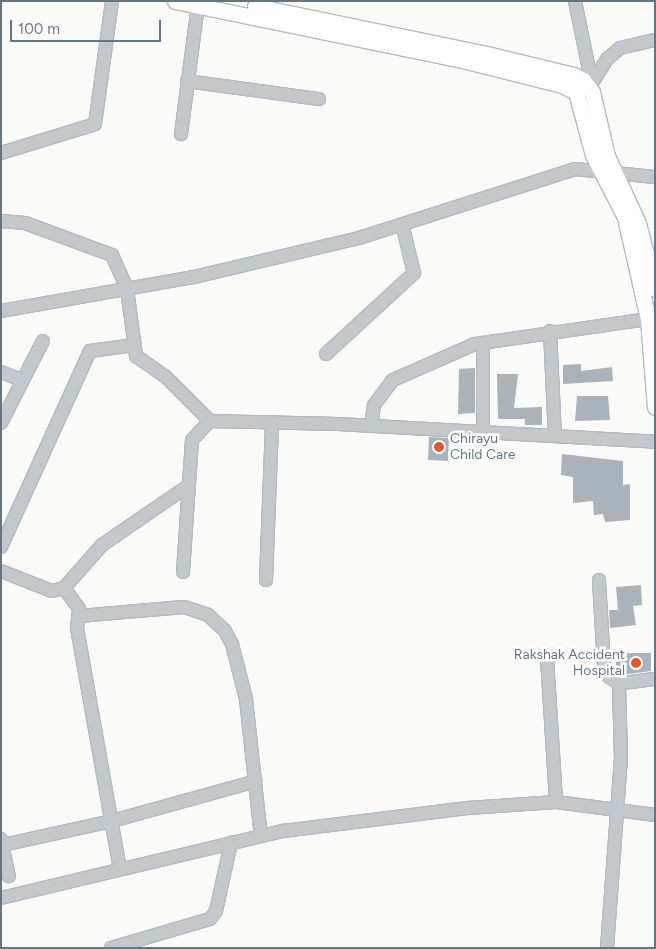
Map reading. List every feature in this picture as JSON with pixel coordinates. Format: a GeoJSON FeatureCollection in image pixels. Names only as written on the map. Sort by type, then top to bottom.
{"type":"FeatureCollection","features":[{"type":"Feature","properties":{"kind":"main road"},"geometry":{"type":"LineString","coordinates":[[175,1],[534,72],[574,75],[591,86],[606,156],[618,176],[638,223],[655,289]]}},
{"type":"Feature","properties":{"kind":"main road"},"geometry":{"type":"LineString","coordinates":[[229,1],[281,6],[534,72],[576,92],[593,155],[622,207],[648,319],[655,407]]}},
{"type":"Feature","properties":{"kind":"street"},"geometry":{"type":"LineString","coordinates":[[1,153],[95,124],[112,1]]}},
{"type":"Feature","properties":{"kind":"street"},"geometry":{"type":"LineString","coordinates":[[575,1],[591,86]]}},
{"type":"Feature","properties":{"kind":"street"},"geometry":{"type":"LineString","coordinates":[[181,134],[198,5]]}},
{"type":"Feature","properties":{"kind":"street"},"geometry":{"type":"LineString","coordinates":[[591,86],[607,60],[620,48],[655,40]]}},
{"type":"Feature","properties":{"kind":"street"},"geometry":{"type":"LineString","coordinates":[[187,81],[318,99]]}},
{"type":"Feature","properties":{"kind":"street"},"geometry":{"type":"LineString","coordinates":[[1,310],[127,289],[282,256],[402,224],[575,169],[602,171],[618,176],[655,177]]}},
{"type":"Feature","properties":{"kind":"street"},"geometry":{"type":"LineString","coordinates":[[1,221],[25,223],[109,253],[127,289],[136,356],[165,376],[210,421],[371,426],[655,442]]}},
{"type":"Feature","properties":{"kind":"street"},"geometry":{"type":"LineString","coordinates":[[326,354],[414,273],[402,224]]}},
{"type":"Feature","properties":{"kind":"street"},"geometry":{"type":"LineString","coordinates":[[371,426],[374,405],[393,380],[482,343],[550,331],[648,319]]}},
{"type":"Feature","properties":{"kind":"street"},"geometry":{"type":"LineString","coordinates":[[550,331],[555,436]]}},
{"type":"Feature","properties":{"kind":"street"},"geometry":{"type":"LineString","coordinates":[[1,423],[43,341]]}},
{"type":"Feature","properties":{"kind":"street"},"geometry":{"type":"LineString","coordinates":[[482,343],[483,432]]}},
{"type":"Feature","properties":{"kind":"street"},"geometry":{"type":"LineString","coordinates":[[1,547],[90,351],[135,345]]}},
{"type":"Feature","properties":{"kind":"street"},"geometry":{"type":"LineString","coordinates":[[1,372],[22,380]]}},
{"type":"Feature","properties":{"kind":"street"},"geometry":{"type":"LineString","coordinates":[[184,572],[192,440],[210,421]]}},
{"type":"Feature","properties":{"kind":"street"},"geometry":{"type":"LineString","coordinates":[[266,580],[272,422]]}},
{"type":"Feature","properties":{"kind":"street"},"geometry":{"type":"LineString","coordinates":[[1,571],[52,591],[64,588],[102,545],[188,486]]}},
{"type":"Feature","properties":{"kind":"street"},"geometry":{"type":"LineString","coordinates":[[599,580],[605,674],[620,684],[655,679]]}},
{"type":"Feature","properties":{"kind":"street"},"geometry":{"type":"LineString","coordinates":[[64,588],[77,606],[79,616],[77,628],[120,869]]}},
{"type":"Feature","properties":{"kind":"street"},"geometry":{"type":"LineString","coordinates":[[79,616],[184,607],[199,610],[218,623],[232,644],[243,682],[261,836]]}},
{"type":"Feature","properties":{"kind":"street"},"geometry":{"type":"LineString","coordinates":[[547,658],[556,802]]}},
{"type":"Feature","properties":{"kind":"street"},"geometry":{"type":"LineString","coordinates":[[606,948],[617,809],[620,684]]}},
{"type":"Feature","properties":{"kind":"street"},"geometry":{"type":"LineString","coordinates":[[9,876],[2,842],[112,821],[256,781]]}},
{"type":"Feature","properties":{"kind":"street"},"geometry":{"type":"LineString","coordinates":[[1,898],[261,836],[468,808],[556,802],[655,815]]}},
{"type":"Feature","properties":{"kind":"street"},"geometry":{"type":"LineString","coordinates":[[111,948],[210,919],[216,912],[230,843]]}},
{"type":"Feature","properties":{"kind":"building"},"geometry":{"type":"Polygon","coordinates":[[[581,364],[581,371],[612,367],[613,381],[563,384],[563,365],[581,364]]]}},
{"type":"Feature","properties":{"kind":"building"},"geometry":{"type":"Polygon","coordinates":[[[475,368],[475,413],[458,414],[459,369],[475,368]]]}},
{"type":"Feature","properties":{"kind":"building"},"geometry":{"type":"Polygon","coordinates":[[[497,374],[518,374],[514,408],[542,407],[542,425],[525,425],[525,419],[498,419],[497,374]]]}},
{"type":"Feature","properties":{"kind":"building"},"geometry":{"type":"Polygon","coordinates":[[[577,396],[608,396],[610,420],[575,421],[577,396]]]}},
{"type":"Feature","properties":{"kind":"building"},"geometry":{"type":"Polygon","coordinates":[[[429,437],[449,438],[448,461],[428,460],[429,437]]]}},
{"type":"Feature","properties":{"kind":"building"},"geometry":{"type":"Polygon","coordinates":[[[562,454],[623,461],[623,485],[630,484],[630,520],[605,522],[603,514],[594,515],[593,501],[573,503],[573,477],[561,475],[562,454]]]}},
{"type":"Feature","properties":{"kind":"building"},"geometry":{"type":"Polygon","coordinates":[[[641,585],[642,605],[633,606],[636,625],[610,628],[609,610],[618,610],[616,587],[641,585]]]}},
{"type":"Feature","properties":{"kind":"building"},"geometry":{"type":"Polygon","coordinates":[[[616,653],[651,653],[651,671],[621,675],[616,672],[616,653]]]}},
{"type":"Feature","properties":{"kind":"place","name":"Chirayu Child Care"},"geometry":{"type":"Point","coordinates":[439,447]}},
{"type":"Feature","properties":{"kind":"place","name":"Rakshak Accident Hospital"},"geometry":{"type":"Point","coordinates":[636,663]}}]}
